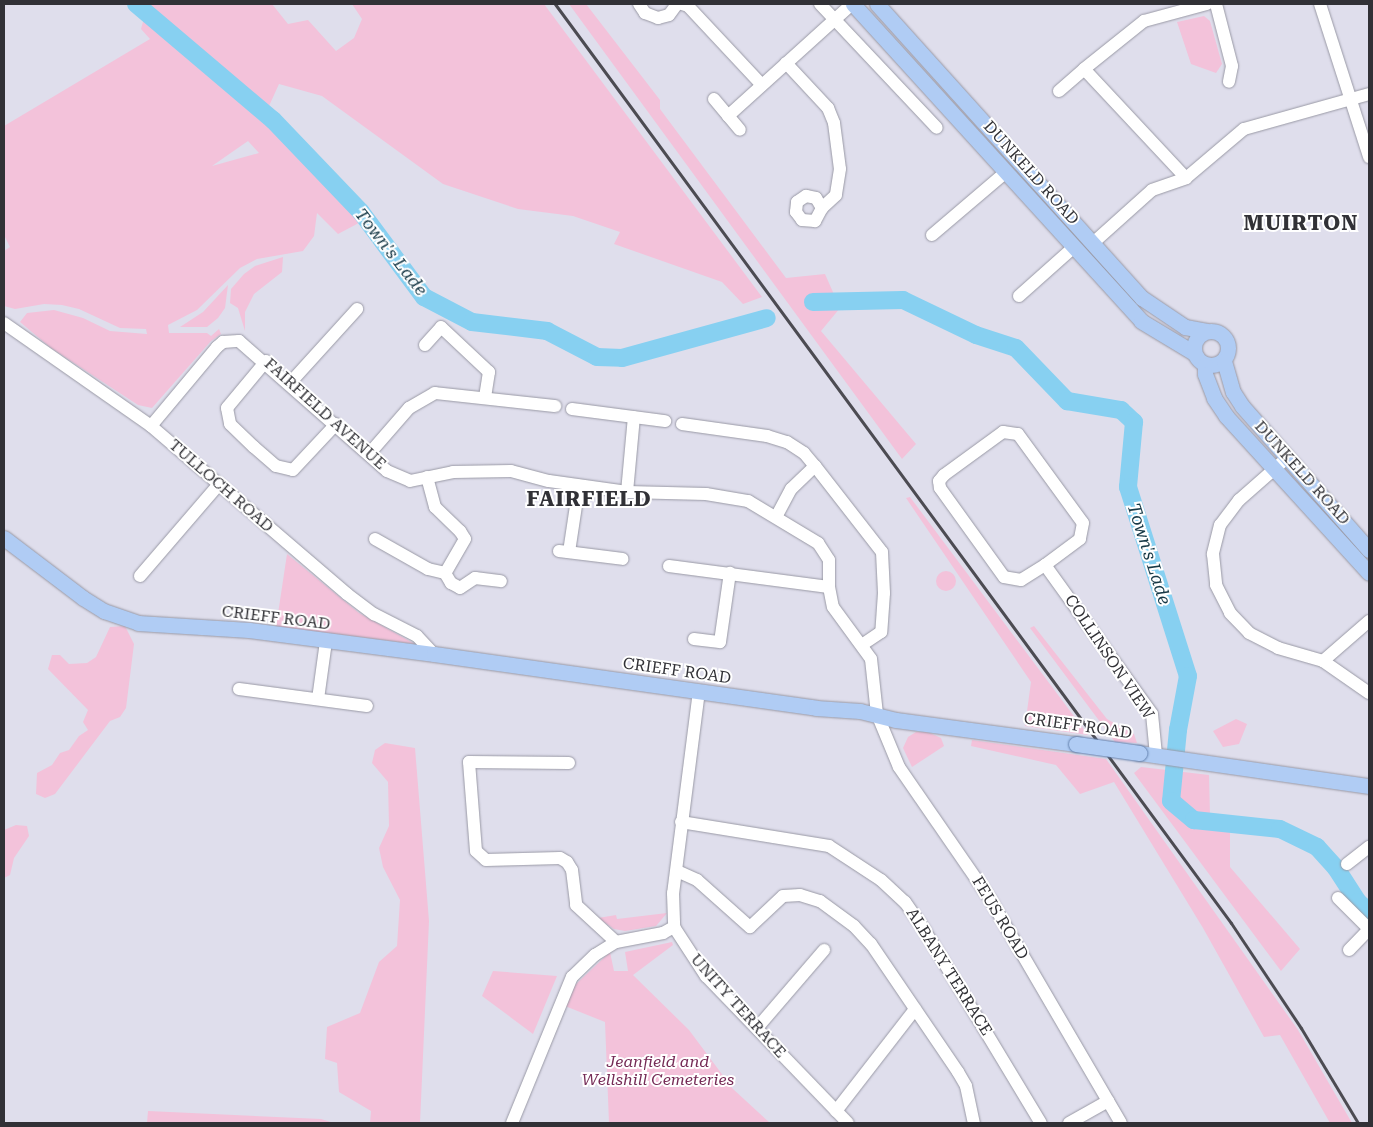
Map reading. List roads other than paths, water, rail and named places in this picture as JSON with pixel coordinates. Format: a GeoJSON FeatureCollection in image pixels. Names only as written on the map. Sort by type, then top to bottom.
{"type":"FeatureCollection","features":[{"type":"Feature","properties":{"kind":"main road","name":"DUNKELD ROAD"},"geometry":{"type":"LineString","coordinates":[[852,4],[1141,321],[1194,353]]}},
{"type":"Feature","properties":{"kind":"main road","name":"DUNKELD ROAD"},"geometry":{"type":"LineString","coordinates":[[878,4],[1142,298],[1166,317],[1185,327],[1207,331]]}},
{"type":"Feature","properties":{"kind":"main road"},"geometry":{"type":"LineString","coordinates":[[1207,331],[1219,333],[1226,340],[1228,351],[1224,361],[1215,366],[1205,365],[1194,353],[1195,342],[1207,331]]}},
{"type":"Feature","properties":{"kind":"main road","name":"DUNKELD ROAD"},"geometry":{"type":"LineString","coordinates":[[1224,361],[1233,392],[1242,406],[1369,550]]}},
{"type":"Feature","properties":{"kind":"main road","name":"DUNKELD ROAD"},"geometry":{"type":"LineString","coordinates":[[1205,365],[1205,374],[1214,398],[1226,416],[1276,468],[1369,573]]}},
{"type":"Feature","properties":{"kind":"main road","name":"CRIEFF ROAD"},"geometry":{"type":"LineString","coordinates":[[4,538],[82,598],[124,619],[161,627],[233,629],[434,654],[877,714],[896,720],[1369,786]]}},
{"type":"Feature","properties":{"kind":"street"},"geometry":{"type":"LineString","coordinates":[[639,4],[645,14],[658,18],[669,15],[677,4]]}},
{"type":"Feature","properties":{"kind":"street"},"geometry":{"type":"LineString","coordinates":[[682,4],[688,6],[762,85]]}},
{"type":"Feature","properties":{"kind":"street"},"geometry":{"type":"LineString","coordinates":[[820,4],[937,128]]}},
{"type":"Feature","properties":{"kind":"street"},"geometry":{"type":"LineString","coordinates":[[728,116],[852,4]]}},
{"type":"Feature","properties":{"kind":"street"},"geometry":{"type":"LineString","coordinates":[[1059,91],[1144,21],[1178,7],[1207,4]]}},
{"type":"Feature","properties":{"kind":"street"},"geometry":{"type":"LineString","coordinates":[[1216,4],[1232,66],[1229,82]]}},
{"type":"Feature","properties":{"kind":"street"},"geometry":{"type":"LineString","coordinates":[[1320,4],[1349,100],[1369,157]]}},
{"type":"Feature","properties":{"kind":"street"},"geometry":{"type":"LineString","coordinates":[[786,63],[828,108],[834,123],[839,155],[839,185],[832,202],[822,208]]}},
{"type":"Feature","properties":{"kind":"street"},"geometry":{"type":"LineString","coordinates":[[1084,70],[1186,178]]}},
{"type":"Feature","properties":{"kind":"street"},"geometry":{"type":"LineString","coordinates":[[914,104],[931,90]]}},
{"type":"Feature","properties":{"kind":"street"},"geometry":{"type":"LineString","coordinates":[[1094,243],[1152,190],[1186,178],[1244,129],[1369,94]]}},
{"type":"Feature","properties":{"kind":"street"},"geometry":{"type":"LineString","coordinates":[[714,99],[740,130]]}},
{"type":"Feature","properties":{"kind":"street"},"geometry":{"type":"LineString","coordinates":[[932,235],[1006,172]]}},
{"type":"Feature","properties":{"kind":"street"},"geometry":{"type":"LineString","coordinates":[[1019,296],[1074,247]]}},
{"type":"Feature","properties":{"kind":"street"},"geometry":{"type":"LineString","coordinates":[[290,383],[357,309]]}},
{"type":"Feature","properties":{"kind":"street","name":"TULLOCH ROAD"},"geometry":{"type":"LineString","coordinates":[[4,324],[151,426],[347,594],[374,614],[417,636],[434,654]]}},
{"type":"Feature","properties":{"kind":"street"},"geometry":{"type":"LineString","coordinates":[[425,346],[441,327],[489,372],[486,397]]}},
{"type":"Feature","properties":{"kind":"street","name":"FAIRFIELD AVENUE"},"geometry":{"type":"LineString","coordinates":[[151,426],[223,342],[246,343],[387,471],[410,480],[453,472],[510,471],[579,486],[627,492],[706,494],[748,502],[776,515],[818,543],[829,560],[829,587],[833,607],[862,645],[873,668],[877,714]]}},
{"type":"Feature","properties":{"kind":"street"},"geometry":{"type":"LineString","coordinates":[[266,361],[227,408],[230,424],[254,447],[276,466],[293,470],[336,424]]}},
{"type":"Feature","properties":{"kind":"street"},"geometry":{"type":"LineString","coordinates":[[369,454],[409,408],[426,397],[445,392],[555,406]]}},
{"type":"Feature","properties":{"kind":"street"},"geometry":{"type":"LineString","coordinates":[[572,409],[665,421]]}},
{"type":"Feature","properties":{"kind":"street"},"geometry":{"type":"LineString","coordinates":[[627,492],[634,417]]}},
{"type":"Feature","properties":{"kind":"street"},"geometry":{"type":"LineString","coordinates":[[682,424],[777,438],[797,448],[815,466],[882,552],[884,593],[880,632],[862,645]]}},
{"type":"Feature","properties":{"kind":"street"},"geometry":{"type":"LineString","coordinates":[[1003,432],[1018,434],[1083,523],[1080,539],[1045,564],[1021,580],[1004,577],[940,488],[938,481],[944,475],[1003,432]]}},
{"type":"Feature","properties":{"kind":"street"},"geometry":{"type":"LineString","coordinates":[[1288,457],[1240,500],[1220,525],[1213,554],[1216,585],[1230,613],[1249,632],[1278,648],[1323,661],[1369,694]]}},
{"type":"Feature","properties":{"kind":"street"},"geometry":{"type":"LineString","coordinates":[[776,515],[791,489],[815,466]]}},
{"type":"Feature","properties":{"kind":"street"},"geometry":{"type":"LineString","coordinates":[[427,477],[435,508],[460,531],[464,539],[445,573]]}},
{"type":"Feature","properties":{"kind":"street"},"geometry":{"type":"LineString","coordinates":[[140,576],[219,484]]}},
{"type":"Feature","properties":{"kind":"street"},"geometry":{"type":"LineString","coordinates":[[579,486],[564,552],[623,559]]}},
{"type":"Feature","properties":{"kind":"street"},"geometry":{"type":"LineString","coordinates":[[375,538],[428,569],[445,573]]}},
{"type":"Feature","properties":{"kind":"street","name":"COLLINSON VIEW"},"geometry":{"type":"LineString","coordinates":[[1045,564],[1152,714],[1156,755]]}},
{"type":"Feature","properties":{"kind":"street"},"geometry":{"type":"LineString","coordinates":[[669,566],[829,587]]}},
{"type":"Feature","properties":{"kind":"street"},"geometry":{"type":"LineString","coordinates":[[445,573],[448,580],[460,588],[475,578],[501,581]]}},
{"type":"Feature","properties":{"kind":"street"},"geometry":{"type":"LineString","coordinates":[[694,639],[720,642],[730,573]]}},
{"type":"Feature","properties":{"kind":"street"},"geometry":{"type":"LineString","coordinates":[[1323,661],[1369,621]]}},
{"type":"Feature","properties":{"kind":"street"},"geometry":{"type":"LineString","coordinates":[[318,698],[326,641]]}},
{"type":"Feature","properties":{"kind":"street"},"geometry":{"type":"LineString","coordinates":[[240,689],[368,706]]}},
{"type":"Feature","properties":{"kind":"street"},"geometry":{"type":"LineString","coordinates":[[512,1123],[572,977],[595,955],[616,942],[663,933],[674,927],[673,894],[699,691]]}},
{"type":"Feature","properties":{"kind":"street","name":"FEUS ROAD"},"geometry":{"type":"LineString","coordinates":[[877,714],[899,767],[990,899],[1121,1123]]}},
{"type":"Feature","properties":{"kind":"street"},"geometry":{"type":"LineString","coordinates":[[569,763],[469,762],[476,851],[486,860],[560,858],[567,862],[572,870],[576,905],[616,942]]}},
{"type":"Feature","properties":{"kind":"street","name":"ALBANY TERRACE"},"geometry":{"type":"LineString","coordinates":[[681,822],[828,846],[881,880],[906,902],[1041,1123]]}},
{"type":"Feature","properties":{"kind":"street"},"geometry":{"type":"LineString","coordinates":[[1347,864],[1369,847]]}},
{"type":"Feature","properties":{"kind":"street"},"geometry":{"type":"LineString","coordinates":[[677,871],[697,880],[750,927],[783,896],[800,895],[820,902],[854,926],[871,944],[966,1086],[974,1123]]}},
{"type":"Feature","properties":{"kind":"street"},"geometry":{"type":"LineString","coordinates":[[1338,898],[1369,929],[1349,950]]}},
{"type":"Feature","properties":{"kind":"street","name":"UNITY TERRACE"},"geometry":{"type":"LineString","coordinates":[[674,927],[706,976],[848,1123]]}},
{"type":"Feature","properties":{"kind":"street"},"geometry":{"type":"LineString","coordinates":[[757,1028],[824,950]]}},
{"type":"Feature","properties":{"kind":"street"},"geometry":{"type":"LineString","coordinates":[[836,1111],[915,1009]]}},
{"type":"Feature","properties":{"kind":"street"},"geometry":{"type":"LineString","coordinates":[[1069,1123],[1108,1101]]}},
{"type":"Feature","properties":{"kind":"waterway","name":"Town's Lade"},"geometry":{"type":"LineString","coordinates":[[136,4],[273,120],[361,212],[424,297],[472,322],[547,331],[597,357],[622,358],[767,318]]}},
{"type":"Feature","properties":{"kind":"waterway","name":"Town's Lade"},"geometry":{"type":"LineString","coordinates":[[813,302],[903,300],[976,335],[1016,348],[1067,401],[1121,410],[1134,422],[1128,487],[1188,676],[1178,730],[1171,801],[1194,820],[1280,829],[1317,847],[1336,868],[1358,902],[1369,912]]}},
{"type":"Feature","properties":{"kind":"railway"},"geometry":{"type":"LineString","coordinates":[[555,4],[1231,923],[1301,1028],[1358,1123]]}},
{"type":"Feature","properties":{"kind":"district","name":"MUIRTON"},"geometry":{"type":"Point","coordinates":[1301,223]}},
{"type":"Feature","properties":{"kind":"district","name":"FAIRFIELD"},"geometry":{"type":"Point","coordinates":[589,499]}},
{"type":"Feature","properties":{"kind":"park label","name":"Jeanfield and Wellshill Cemeteries"},"geometry":{"type":"Point","coordinates":[658,1071]}}]}
